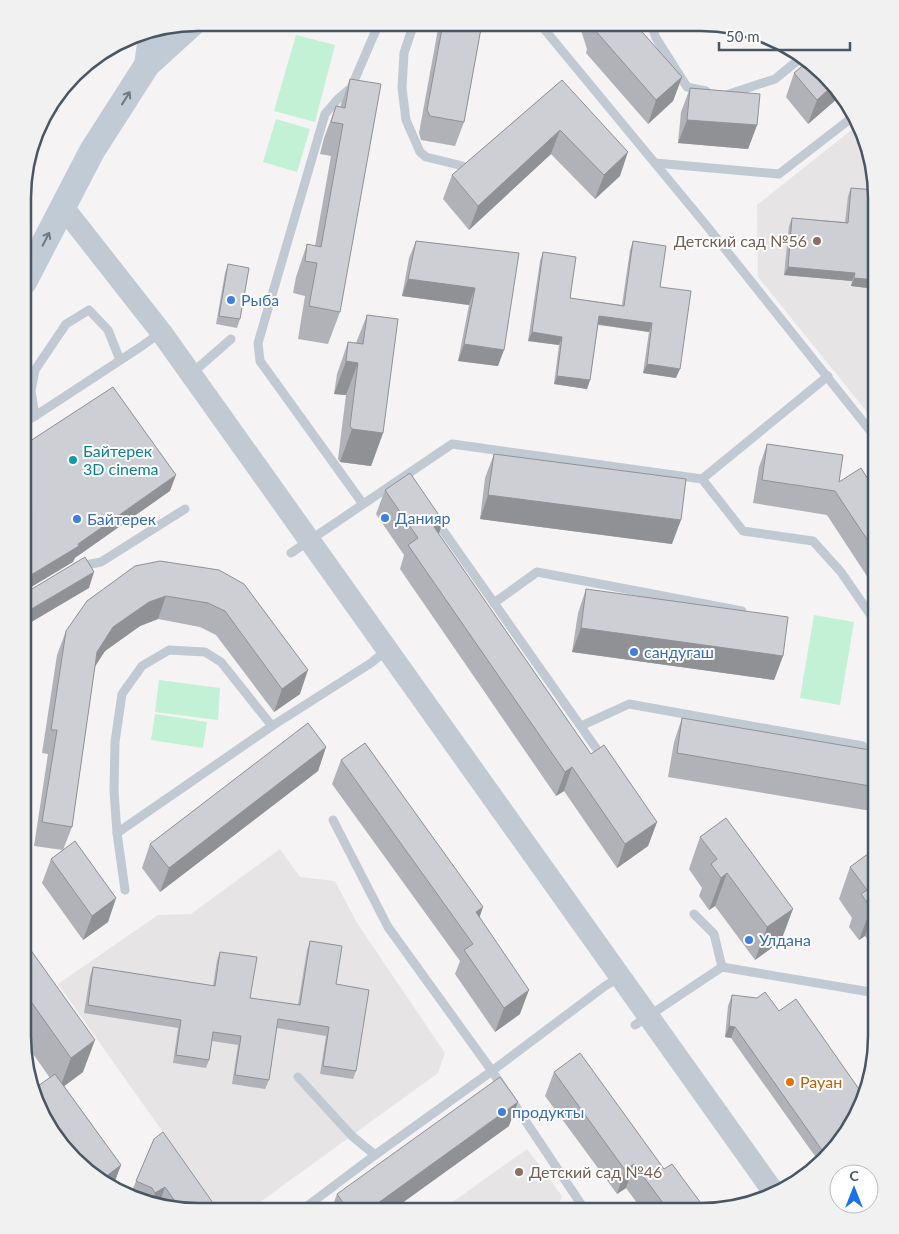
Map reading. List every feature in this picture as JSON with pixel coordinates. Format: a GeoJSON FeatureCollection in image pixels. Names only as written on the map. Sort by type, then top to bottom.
{"type":"FeatureCollection","features":[{"type":"Feature","properties":{"kind":"main road"},"geometry":{"type":"LineString","coordinates":[[31,269],[92,151],[147,65],[183,32]]}},
{"type":"Feature","properties":{"kind":"main road"},"geometry":{"type":"LineString","coordinates":[[147,65],[151,38]]}},
{"type":"Feature","properties":{"kind":"street"},"geometry":{"type":"LineString","coordinates":[[63,207],[191,374],[300,546],[387,650],[621,977],[641,1020],[770,1187]]}},
{"type":"Feature","properties":{"kind":"lane"},"geometry":{"type":"LineString","coordinates":[[546,31],[828,376],[868,427]]}},
{"type":"Feature","properties":{"kind":"lane"},"geometry":{"type":"LineString","coordinates":[[654,31],[687,87],[724,96],[775,79],[796,62]]}},
{"type":"Feature","properties":{"kind":"lane"},"geometry":{"type":"LineString","coordinates":[[363,504],[260,361],[258,343],[325,114],[351,88],[375,32]]}},
{"type":"Feature","properties":{"kind":"lane"},"geometry":{"type":"LineString","coordinates":[[411,32],[404,53],[402,88],[406,120],[420,152],[426,157],[463,166]]}},
{"type":"Feature","properties":{"kind":"lane"},"geometry":{"type":"LineString","coordinates":[[654,163],[779,174],[848,121]]}},
{"type":"Feature","properties":{"kind":"lane"},"geometry":{"type":"LineString","coordinates":[[36,416],[32,391],[36,370],[66,324],[89,310],[108,330],[120,360]]}},
{"type":"Feature","properties":{"kind":"lane"},"geometry":{"type":"LineString","coordinates":[[31,418],[142,346],[160,332]]}},
{"type":"Feature","properties":{"kind":"lane"},"geometry":{"type":"LineString","coordinates":[[191,374],[231,339]]}},
{"type":"Feature","properties":{"kind":"lane"},"geometry":{"type":"LineString","coordinates":[[702,479],[828,376]]}},
{"type":"Feature","properties":{"kind":"lane"},"geometry":{"type":"LineString","coordinates":[[300,546],[363,504],[407,480],[452,444],[702,479],[743,531],[812,541],[841,572],[868,611]]}},
{"type":"Feature","properties":{"kind":"lane"},"geometry":{"type":"LineString","coordinates":[[427,508],[610,767]]}},
{"type":"Feature","properties":{"kind":"lane"},"geometry":{"type":"LineString","coordinates":[[72,571],[79,566],[102,562],[185,509]]}},
{"type":"Feature","properties":{"kind":"lane"},"geometry":{"type":"LineString","coordinates":[[494,603],[537,572],[750,613]]}},
{"type":"Feature","properties":{"kind":"lane"},"geometry":{"type":"LineString","coordinates":[[125,890],[117,833],[114,791],[115,742],[122,694],[142,666],[169,650],[206,652],[221,662],[272,726]]}},
{"type":"Feature","properties":{"kind":"lane"},"geometry":{"type":"LineString","coordinates":[[117,833],[272,726],[372,663],[387,650]]}},
{"type":"Feature","properties":{"kind":"lane"},"geometry":{"type":"LineString","coordinates":[[581,726],[629,704],[863,746]]}},
{"type":"Feature","properties":{"kind":"lane"},"geometry":{"type":"LineString","coordinates":[[333,820],[388,927],[492,1071],[577,1203]]}},
{"type":"Feature","properties":{"kind":"lane"},"geometry":{"type":"LineString","coordinates":[[694,914],[714,934],[722,967]]}},
{"type":"Feature","properties":{"kind":"lane"},"geometry":{"type":"LineString","coordinates":[[641,1020],[722,967],[867,991]]}},
{"type":"Feature","properties":{"kind":"lane"},"geometry":{"type":"LineString","coordinates":[[311,1203],[605,986],[621,977]]}},
{"type":"Feature","properties":{"kind":"lane"},"geometry":{"type":"LineString","coordinates":[[298,1077],[352,1136],[375,1155]]}},
{"type":"Feature","properties":{"kind":"shaded area","name":"Детский сад №56"},"geometry":{"type":"Polygon","coordinates":[[[852,130],[862,155],[868,199],[868,413],[758,277],[757,205],[852,130]]]}},
{"type":"Feature","properties":{"kind":"shaded area"},"geometry":{"type":"Polygon","coordinates":[[[280,849],[300,877],[335,881],[357,923],[445,1053],[438,1073],[259,1203],[213,1203],[58,984],[158,915],[191,914],[280,849]]]}},
{"type":"Feature","properties":{"kind":"shaded area","name":"Детский сад №46"},"geometry":{"type":"Polygon","coordinates":[[[527,1149],[562,1196],[559,1203],[451,1203],[527,1149]]]}},
{"type":"Feature","properties":{"kind":"green space"},"geometry":{"type":"Polygon","coordinates":[[[296,35],[335,45],[315,122],[274,111],[296,35]]]}},
{"type":"Feature","properties":{"kind":"green space"},"geometry":{"type":"Polygon","coordinates":[[[276,119],[310,129],[297,172],[263,162],[276,119]]]}},
{"type":"Feature","properties":{"kind":"green space"},"geometry":{"type":"Polygon","coordinates":[[[814,615],[854,622],[840,705],[800,698],[814,615]]]}},
{"type":"Feature","properties":{"kind":"green space"},"geometry":{"type":"Polygon","coordinates":[[[159,680],[220,688],[218,720],[155,712],[159,680]]]}},
{"type":"Feature","properties":{"kind":"green space"},"geometry":{"type":"Polygon","coordinates":[[[155,714],[207,722],[203,748],[151,740],[155,714]]]}},
{"type":"Feature","properties":{"kind":"building"},"geometry":{"type":"Polygon","coordinates":[[[480,31],[464,122],[430,116],[427,110],[441,32],[480,31]]]}},
{"type":"Feature","properties":{"kind":"building"},"geometry":{"type":"Polygon","coordinates":[[[596,31],[641,31],[682,77],[656,100],[596,31]]]}},
{"type":"Feature","properties":{"kind":"building"},"geometry":{"type":"Polygon","coordinates":[[[802,66],[828,90],[817,100],[794,73],[802,66]]]}},
{"type":"Feature","properties":{"kind":"building"},"geometry":{"type":"Polygon","coordinates":[[[350,79],[381,84],[340,312],[309,306],[317,263],[305,261],[307,244],[321,247],[343,124],[331,122],[336,106],[345,108],[350,79]]]}},
{"type":"Feature","properties":{"kind":"building"},"geometry":{"type":"Polygon","coordinates":[[[562,80],[628,152],[604,175],[560,130],[478,206],[452,175],[562,80]]]}},
{"type":"Feature","properties":{"kind":"building"},"geometry":{"type":"Polygon","coordinates":[[[690,88],[760,94],[757,125],[687,120],[690,88]]]}},
{"type":"Feature","properties":{"kind":"building"},"geometry":{"type":"Polygon","coordinates":[[[851,188],[867,189],[868,279],[854,278],[855,273],[788,267],[792,218],[848,223],[851,188]]]}},
{"type":"Feature","properties":{"kind":"building"},"geometry":{"type":"Polygon","coordinates":[[[416,241],[519,253],[504,350],[464,344],[475,288],[408,279],[416,241]]]}},
{"type":"Feature","properties":{"kind":"building"},"geometry":{"type":"Polygon","coordinates":[[[633,241],[666,246],[660,287],[691,291],[680,369],[647,364],[652,323],[599,316],[590,380],[557,376],[562,337],[532,332],[543,252],[576,257],[570,298],[624,306],[633,241]]]}},
{"type":"Feature","properties":{"kind":"building","name":"Рыба"},"geometry":{"type":"Polygon","coordinates":[[[228,264],[249,268],[240,319],[219,316],[228,264]]]}},
{"type":"Feature","properties":{"kind":"building"},"geometry":{"type":"Polygon","coordinates":[[[367,315],[398,319],[383,433],[352,429],[350,426],[358,363],[346,361],[348,342],[363,344],[367,315]]]}},
{"type":"Feature","properties":{"kind":"building","name":"Байтерек"},"geometry":{"type":"Polygon","coordinates":[[[113,387],[176,475],[78,544],[79,546],[31,575],[31,440],[113,387]]]}},
{"type":"Feature","properties":{"kind":"building"},"geometry":{"type":"Polygon","coordinates":[[[767,444],[843,455],[839,482],[861,468],[868,479],[868,540],[835,491],[762,480],[767,444]]]}},
{"type":"Feature","properties":{"kind":"building"},"geometry":{"type":"Polygon","coordinates":[[[494,454],[686,479],[681,520],[488,495],[494,454]]]}},
{"type":"Feature","properties":{"kind":"building"},"geometry":{"type":"Polygon","coordinates":[[[410,473],[443,521],[434,527],[591,754],[604,745],[657,822],[625,844],[572,767],[565,772],[408,545],[418,538],[385,490],[410,473]]]}},
{"type":"Feature","properties":{"kind":"building"},"geometry":{"type":"Polygon","coordinates":[[[85,557],[94,572],[31,609],[32,589],[85,557]]]}},
{"type":"Feature","properties":{"kind":"building"},"geometry":{"type":"Polygon","coordinates":[[[160,561],[219,570],[244,584],[308,670],[282,689],[225,611],[208,603],[166,596],[149,602],[113,627],[97,652],[72,827],[42,822],[57,730],[51,730],[66,631],[87,601],[135,566],[160,561]]]}},
{"type":"Feature","properties":{"kind":"building"},"geometry":{"type":"Polygon","coordinates":[[[586,589],[788,617],[783,656],[581,628],[586,589]]]}},
{"type":"Feature","properties":{"kind":"building"},"geometry":{"type":"Polygon","coordinates":[[[682,718],[867,750],[867,786],[677,753],[682,718]]]}},
{"type":"Feature","properties":{"kind":"building"},"geometry":{"type":"Polygon","coordinates":[[[308,723],[326,747],[169,868],[150,844],[308,723]]]}},
{"type":"Feature","properties":{"kind":"building"},"geometry":{"type":"Polygon","coordinates":[[[365,743],[483,907],[476,912],[529,990],[504,1008],[464,950],[473,944],[341,760],[365,743]]]}},
{"type":"Feature","properties":{"kind":"building"},"geometry":{"type":"Polygon","coordinates":[[[726,818],[793,909],[767,927],[727,873],[721,878],[711,864],[717,859],[700,837],[726,818]]]}},
{"type":"Feature","properties":{"kind":"building"},"geometry":{"type":"Polygon","coordinates":[[[75,841],[116,898],[92,916],[51,859],[75,841]]]}},
{"type":"Feature","properties":{"kind":"building"},"geometry":{"type":"Polygon","coordinates":[[[867,854],[867,903],[861,894],[867,890],[850,867],[867,854]]]}},
{"type":"Feature","properties":{"kind":"building"},"geometry":{"type":"Polygon","coordinates":[[[310,941],[342,946],[336,984],[369,990],[356,1071],[323,1066],[329,1027],[278,1019],[269,1080],[235,1075],[241,1036],[213,1032],[209,1060],[176,1055],[181,1020],[88,1005],[93,967],[215,986],[220,952],[257,957],[250,998],[300,1005],[310,941]]]}},
{"type":"Feature","properties":{"kind":"building"},"geometry":{"type":"Polygon","coordinates":[[[31,950],[95,1040],[71,1058],[32,1003],[31,950]]]}},
{"type":"Feature","properties":{"kind":"building"},"geometry":{"type":"Polygon","coordinates":[[[765,992],[779,1011],[796,999],[859,1089],[840,1128],[822,1150],[735,1027],[729,1026],[732,995],[757,998],[765,992]]]}},
{"type":"Feature","properties":{"kind":"building"},"geometry":{"type":"Polygon","coordinates":[[[580,1053],[664,1169],[672,1164],[701,1203],[663,1203],[634,1164],[625,1170],[554,1072],[580,1053]]]}},
{"type":"Feature","properties":{"kind":"building"},"geometry":{"type":"Polygon","coordinates":[[[55,1074],[121,1165],[108,1175],[80,1154],[59,1128],[39,1085],[55,1074]]]}},
{"type":"Feature","properties":{"kind":"building"},"geometry":{"type":"Polygon","coordinates":[[[500,1077],[518,1102],[378,1203],[343,1203],[337,1194],[500,1077]]]}},
{"type":"Feature","properties":{"kind":"building"},"geometry":{"type":"Polygon","coordinates":[[[163,1132],[213,1203],[174,1201],[165,1187],[155,1193],[152,1188],[136,1181],[154,1139],[163,1132]]]}},
{"type":"Feature","properties":{"kind":"place","name":"Детский сад №56"},"geometry":{"type":"Point","coordinates":[817,241]}},
{"type":"Feature","properties":{"kind":"place","name":"Рыба"},"geometry":{"type":"Point","coordinates":[231,300]}},
{"type":"Feature","properties":{"kind":"place","name":"Байтерек 3D cinema"},"geometry":{"type":"Point","coordinates":[73,460]}},
{"type":"Feature","properties":{"kind":"place","name":"Данияр"},"geometry":{"type":"Point","coordinates":[385,518]}},
{"type":"Feature","properties":{"kind":"place","name":"Байтерек"},"geometry":{"type":"Point","coordinates":[77,519]}},
{"type":"Feature","properties":{"kind":"place","name":"сандугаш"},"geometry":{"type":"Point","coordinates":[634,652]}},
{"type":"Feature","properties":{"kind":"place","name":"Улдана"},"geometry":{"type":"Point","coordinates":[749,940]}},
{"type":"Feature","properties":{"kind":"place","name":"Рауан"},"geometry":{"type":"Point","coordinates":[790,1082]}},
{"type":"Feature","properties":{"kind":"place","name":"продукты"},"geometry":{"type":"Point","coordinates":[502,1112]}},
{"type":"Feature","properties":{"kind":"place","name":"Детский сад №46"},"geometry":{"type":"Point","coordinates":[519,1172]}}]}
